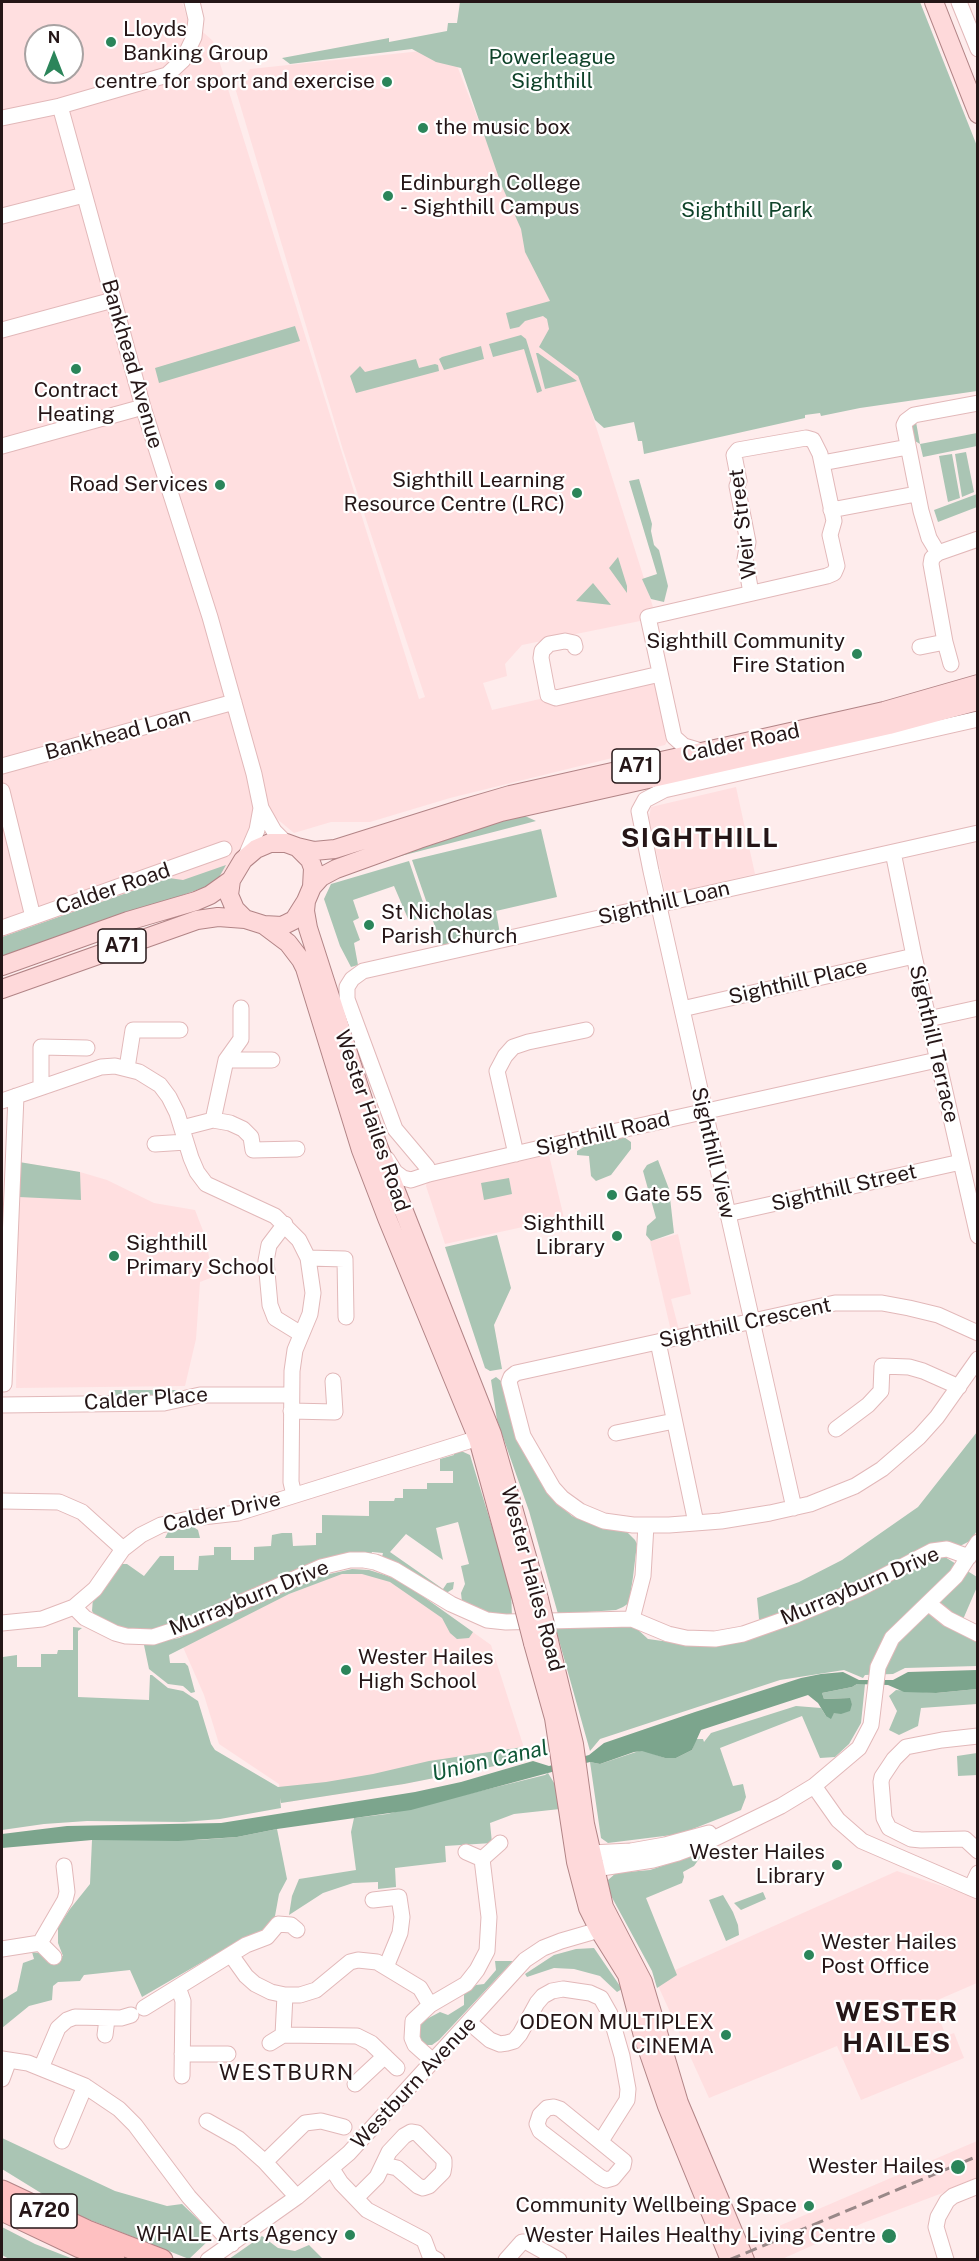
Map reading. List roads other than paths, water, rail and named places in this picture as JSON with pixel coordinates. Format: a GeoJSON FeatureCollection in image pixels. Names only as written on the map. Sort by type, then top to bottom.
{"type":"FeatureCollection","features":[{"type":"Feature","properties":{"kind":"highway","name":"A720"},"geometry":{"type":"LineString","coordinates":[[2,2191],[87,2231],[162,2259]]}},
{"type":"Feature","properties":{"kind":"highway","name":"A720"},"geometry":{"type":"LineString","coordinates":[[2,2210],[80,2247],[114,2259]]}},
{"type":"Feature","properties":{"kind":"main road"},"geometry":{"type":"LineString","coordinates":[[936,7],[978,114]]}},
{"type":"Feature","properties":{"kind":"main road","name":"Calder Road"},"geometry":{"type":"LineString","coordinates":[[291,845],[314,850],[335,849],[500,798],[898,707],[978,684]]}},
{"type":"Feature","properties":{"kind":"main road","name":"Calder Road"},"geometry":{"type":"LineString","coordinates":[[309,894],[321,878],[336,869],[419,838],[501,812],[889,725],[978,701]]}},
{"type":"Feature","properties":{"kind":"main road","name":"A71"},"geometry":{"type":"LineString","coordinates":[[231,880],[243,860],[256,849],[264,845],[291,845]]}},
{"type":"Feature","properties":{"kind":"main road"},"geometry":{"type":"LineString","coordinates":[[291,845],[310,860],[313,868],[309,894]]}},
{"type":"Feature","properties":{"kind":"main road"},"geometry":{"type":"LineString","coordinates":[[231,880],[231,903],[238,914],[245,919]]}},
{"type":"Feature","properties":{"kind":"main road","name":"Calder Road"},"geometry":{"type":"LineString","coordinates":[[2,966],[129,921],[196,901],[210,895],[231,880]]}},
{"type":"Feature","properties":{"kind":"main road","name":"A71"},"geometry":{"type":"LineString","coordinates":[[2,989],[196,920],[218,917],[245,919],[275,926],[289,923],[300,912],[309,894]]}},
{"type":"Feature","properties":{"kind":"main road","name":"Wester Hailes Road"},"geometry":{"type":"LineString","coordinates":[[309,894],[305,911],[308,928],[377,1143],[485,1437],[530,1600],[567,1746],[576,1862],[588,1908],[605,1927],[643,1982],[679,2103],[744,2259]]}},
{"type":"Feature","properties":{"kind":"main road","name":"Wester Hailes Road"},"geometry":{"type":"LineString","coordinates":[[264,925],[288,943],[305,968],[365,1160],[387,1218],[485,1437]]}},
{"type":"Feature","properties":{"kind":"main road","name":"Wester Hailes Road"},"geometry":{"type":"LineString","coordinates":[[571,1780],[604,1907],[605,1927],[627,1975],[643,2036],[667,2106],[730,2259]]}},
{"type":"Feature","properties":{"kind":"street"},"geometry":{"type":"LineString","coordinates":[[2,118],[60,106],[159,79],[173,71],[187,54],[194,37],[196,19],[192,2]]}},
{"type":"Feature","properties":{"kind":"street"},"geometry":{"type":"LineString","coordinates":[[936,7],[959,3],[978,49]]}},
{"type":"Feature","properties":{"kind":"street","name":"Bankhead Avenue"},"geometry":{"type":"LineString","coordinates":[[60,106],[143,407],[210,617],[255,774],[261,808],[274,831],[291,845]]}},
{"type":"Feature","properties":{"kind":"street"},"geometry":{"type":"LineString","coordinates":[[2,216],[84,195]]}},
{"type":"Feature","properties":{"kind":"street"},"geometry":{"type":"LineString","coordinates":[[2,330],[113,300]]}},
{"type":"Feature","properties":{"kind":"street"},"geometry":{"type":"LineString","coordinates":[[938,553],[929,538],[916,494],[904,425],[914,415],[978,403]]}},
{"type":"Feature","properties":{"kind":"street"},"geometry":{"type":"LineString","coordinates":[[2,446],[143,407]]}},
{"type":"Feature","properties":{"kind":"street","name":"Weir Street"},"geometry":{"type":"LineString","coordinates":[[751,593],[745,559],[748,542],[737,486],[739,481],[734,455],[738,450],[806,438],[813,440],[822,463]]}},
{"type":"Feature","properties":{"kind":"street"},"geometry":{"type":"LineString","coordinates":[[701,751],[684,746],[674,737],[648,617],[834,573],[837,566],[830,535],[834,521],[822,463],[908,447]]}},
{"type":"Feature","properties":{"kind":"street"},"geometry":{"type":"LineString","coordinates":[[831,510],[916,494]]}},
{"type":"Feature","properties":{"kind":"street"},"geometry":{"type":"LineString","coordinates":[[951,664],[931,564],[932,558],[938,553],[978,539]]}},
{"type":"Feature","properties":{"kind":"street"},"geometry":{"type":"LineString","coordinates":[[575,647],[574,644],[565,640],[549,644],[542,651],[541,658],[548,694],[556,698],[660,674]]}},
{"type":"Feature","properties":{"kind":"street"},"geometry":{"type":"LineString","coordinates":[[920,646],[945,642]]}},
{"type":"Feature","properties":{"kind":"street","name":"Bankhead Loan"},"geometry":{"type":"LineString","coordinates":[[2,766],[234,702]]}},
{"type":"Feature","properties":{"kind":"street","name":"Calder Road"},"geometry":{"type":"LineString","coordinates":[[645,800],[664,790],[978,719]]}},
{"type":"Feature","properties":{"kind":"street"},"geometry":{"type":"LineString","coordinates":[[654,762],[667,750],[674,737]]}},
{"type":"Feature","properties":{"kind":"street"},"geometry":{"type":"LineString","coordinates":[[2,791],[33,917]]}},
{"type":"Feature","properties":{"kind":"street","name":"Sighthill View"},"geometry":{"type":"LineString","coordinates":[[645,800],[639,811],[639,817],[794,1508]]}},
{"type":"Feature","properties":{"kind":"street","name":"Bankhead Avenue"},"geometry":{"type":"LineString","coordinates":[[243,860],[257,830],[261,808]]}},
{"type":"Feature","properties":{"kind":"street","name":"Sighthill Loan"},"geometry":{"type":"LineString","coordinates":[[352,979],[363,971],[978,833]]}},
{"type":"Feature","properties":{"kind":"street","name":"Calder Road"},"geometry":{"type":"LineString","coordinates":[[2,928],[224,849]]}},
{"type":"Feature","properties":{"kind":"street","name":"Sighthill Terrace"},"geometry":{"type":"LineString","coordinates":[[894,852],[914,956],[978,1236]]}},
{"type":"Feature","properties":{"kind":"street","name":"Sighthill Place"},"geometry":{"type":"LineString","coordinates":[[682,1009],[914,956]]}},
{"type":"Feature","properties":{"kind":"street","name":"Wester Hailes Road"},"geometry":{"type":"LineString","coordinates":[[352,979],[347,987],[347,999],[395,1129],[427,1167],[429,1174]]}},
{"type":"Feature","properties":{"kind":"street"},"geometry":{"type":"LineString","coordinates":[[213,1120],[226,1060],[241,1039],[241,1008]]}},
{"type":"Feature","properties":{"kind":"street"},"geometry":{"type":"LineString","coordinates":[[928,1019],[978,1008]]}},
{"type":"Feature","properties":{"kind":"street"},"geometry":{"type":"LineString","coordinates":[[128,1068],[132,1030],[180,1030]]}},
{"type":"Feature","properties":{"kind":"street"},"geometry":{"type":"LineString","coordinates":[[516,1154],[497,1071],[505,1056],[513,1047],[528,1042],[586,1031]]}},
{"type":"Feature","properties":{"kind":"street"},"geometry":{"type":"LineString","coordinates":[[41,1087],[41,1047],[87,1047]]}},
{"type":"Feature","properties":{"kind":"street"},"geometry":{"type":"LineString","coordinates":[[226,1060],[272,1060]]}},
{"type":"Feature","properties":{"kind":"street","name":"Sighthill Road"},"geometry":{"type":"LineString","coordinates":[[411,1180],[704,1111],[937,1060]]}},
{"type":"Feature","properties":{"kind":"street"},"geometry":{"type":"LineString","coordinates":[[4,1384],[4,1273],[9,1098],[101,1067],[128,1068],[150,1078],[160,1085],[170,1097],[197,1172],[206,1184],[261,1208],[285,1224],[299,1240],[308,1258],[313,1293],[310,1314],[295,1350],[290,1395],[291,1482],[294,1496]]}},
{"type":"Feature","properties":{"kind":"street"},"geometry":{"type":"LineString","coordinates":[[155,1144],[184,1135],[213,1120],[230,1123],[243,1129],[251,1137],[253,1150],[297,1149]]}},
{"type":"Feature","properties":{"kind":"street"},"geometry":{"type":"LineString","coordinates":[[377,1143],[395,1172],[411,1180],[407,1200],[412,1237]]}},
{"type":"Feature","properties":{"kind":"street","name":"Sighthill Street"},"geometry":{"type":"LineString","coordinates":[[727,1214],[961,1162]]}},
{"type":"Feature","properties":{"kind":"street"},"geometry":{"type":"LineString","coordinates":[[285,1224],[268,1245],[266,1261],[270,1305],[274,1318],[301,1334]]}},
{"type":"Feature","properties":{"kind":"street"},"geometry":{"type":"LineString","coordinates":[[308,1258],[345,1259],[346,1317]]}},
{"type":"Feature","properties":{"kind":"street","name":"Sighthill Crescent"},"geometry":{"type":"LineString","coordinates":[[646,1525],[604,1521],[580,1511],[562,1498],[553,1488],[522,1436],[509,1382],[511,1377],[516,1373],[835,1303],[882,1303],[938,1315],[978,1333]]}},
{"type":"Feature","properties":{"kind":"street"},"geometry":{"type":"LineString","coordinates":[[657,1342],[696,1523]]}},
{"type":"Feature","properties":{"kind":"street"},"geometry":{"type":"LineString","coordinates":[[632,1619],[642,1576],[646,1525],[721,1521],[794,1508],[838,1494],[882,1469],[928,1428],[978,1359]]}},
{"type":"Feature","properties":{"kind":"street"},"geometry":{"type":"LineString","coordinates":[[836,1429],[868,1405],[881,1391],[882,1366],[909,1367],[959,1386]]}},
{"type":"Feature","properties":{"kind":"street"},"geometry":{"type":"LineString","coordinates":[[291,1412],[335,1412],[333,1381]]}},
{"type":"Feature","properties":{"kind":"street","name":"Calder Place"},"geometry":{"type":"LineString","coordinates":[[2,1405],[164,1402],[200,1395],[290,1395]]}},
{"type":"Feature","properties":{"kind":"street"},"geometry":{"type":"LineString","coordinates":[[616,1432],[674,1420]]}},
{"type":"Feature","properties":{"kind":"street","name":"Calder Drive"},"geometry":{"type":"LineString","coordinates":[[74,1607],[94,1589],[123,1549],[141,1535],[161,1525],[193,1518],[238,1513],[485,1437]]}},
{"type":"Feature","properties":{"kind":"street"},"geometry":{"type":"LineString","coordinates":[[2,1501],[60,1502],[81,1512],[123,1549]]}},
{"type":"Feature","properties":{"kind":"street"},"geometry":{"type":"LineString","coordinates":[[576,1862],[593,1861],[665,1845],[736,1826],[781,1806],[814,1786],[859,1748],[871,1725],[878,1666],[892,1638],[956,1576],[978,1542]]}},
{"type":"Feature","properties":{"kind":"street","name":"Murrayburn Drive"},"geometry":{"type":"LineString","coordinates":[[74,1607],[85,1618],[115,1633],[126,1636],[153,1636],[190,1625],[321,1567],[350,1560],[364,1560],[384,1565],[451,1604],[487,1620],[506,1622],[632,1619],[668,1634],[686,1638],[715,1639],[794,1616],[836,1599],[932,1551],[948,1549],[969,1557]]}},
{"type":"Feature","properties":{"kind":"street"},"geometry":{"type":"LineString","coordinates":[[928,1603],[948,1619],[978,1634]]}},
{"type":"Feature","properties":{"kind":"street"},"geometry":{"type":"LineString","coordinates":[[2,1623],[42,1619],[74,1607]]}},
{"type":"Feature","properties":{"kind":"street"},"geometry":{"type":"LineString","coordinates":[[978,1736],[906,1747],[889,1766],[881,1782],[884,1818],[889,1828],[911,1839],[965,1839],[978,1851]]}},
{"type":"Feature","properties":{"kind":"street"},"geometry":{"type":"LineString","coordinates":[[814,1786],[838,1820],[862,1841],[974,1889],[978,1874]]}},
{"type":"Feature","properties":{"kind":"street"},"geometry":{"type":"LineString","coordinates":[[482,1859],[501,1843]]}},
{"type":"Feature","properties":{"kind":"street"},"geometry":{"type":"LineString","coordinates":[[466,1852],[482,1859]]}},
{"type":"Feature","properties":{"kind":"street"},"geometry":{"type":"LineString","coordinates":[[433,2061],[415,2045],[411,2028],[418,2014],[466,1984],[487,1951],[490,1933],[482,1859]]}},
{"type":"Feature","properties":{"kind":"street"},"geometry":{"type":"LineString","coordinates":[[40,1943],[65,1900],[67,1876]]}},
{"type":"Feature","properties":{"kind":"street"},"geometry":{"type":"LineString","coordinates":[[373,1900],[406,1896],[400,1933],[386,1967]]}},
{"type":"Feature","properties":{"kind":"street"},"geometry":{"type":"LineString","coordinates":[[41,2068],[58,2028],[67,2020],[75,2017],[107,2019],[137,2011],[246,1945],[267,1937],[278,1924],[291,1925],[297,1930]]}},
{"type":"Feature","properties":{"kind":"street","name":"Westburn Avenue"},"geometry":{"type":"LineString","coordinates":[[213,2256],[297,2198],[349,2153],[470,2023],[525,1960],[543,1948],[605,1927]]}},
{"type":"Feature","properties":{"kind":"street"},"geometry":{"type":"LineString","coordinates":[[2,1949],[40,1943]]}},
{"type":"Feature","properties":{"kind":"street"},"geometry":{"type":"LineString","coordinates":[[40,1943],[54,1957]]}},
{"type":"Feature","properties":{"kind":"street"},"geometry":{"type":"LineString","coordinates":[[231,1955],[246,1977],[255,1984],[270,1992],[285,1995],[300,1995],[316,1990],[341,1969],[358,1960],[377,1962],[420,1988],[430,2005]]}},
{"type":"Feature","properties":{"kind":"street"},"geometry":{"type":"LineString","coordinates":[[178,1987],[183,2001],[182,2076]]}},
{"type":"Feature","properties":{"kind":"street"},"geometry":{"type":"LineString","coordinates":[[470,2023],[490,2040],[500,2044],[507,2043],[514,2041],[537,2003],[552,1991],[563,1989],[590,1993],[601,1998],[610,2014],[622,2056],[628,2089],[627,2100],[601,2141]]}},
{"type":"Feature","properties":{"kind":"street"},"geometry":{"type":"LineString","coordinates":[[285,1995],[277,2039],[357,2036],[371,2043],[397,2068]]}},
{"type":"Feature","properties":{"kind":"street"},"geometry":{"type":"LineString","coordinates":[[105,2035],[107,2019]]}},
{"type":"Feature","properties":{"kind":"street"},"geometry":{"type":"LineString","coordinates":[[182,2054],[228,2054]]}},
{"type":"Feature","properties":{"kind":"street"},"geometry":{"type":"LineString","coordinates":[[356,2084],[385,2056]]}},
{"type":"Feature","properties":{"kind":"street"},"geometry":{"type":"LineString","coordinates":[[2,2079],[5,2059],[41,2068],[85,2086],[119,2109],[135,2125],[189,2197],[232,2244]]}},
{"type":"Feature","properties":{"kind":"street"},"geometry":{"type":"LineString","coordinates":[[62,2141],[85,2086]]}},
{"type":"Feature","properties":{"kind":"street"},"geometry":{"type":"LineString","coordinates":[[554,2107],[561,2109],[601,2141],[624,2161],[614,2178],[606,2180],[540,2130],[537,2124],[547,2108],[554,2107]]}},
{"type":"Feature","properties":{"kind":"street"},"geometry":{"type":"LineString","coordinates":[[207,2121],[239,2139],[265,2162],[297,2198]]}},
{"type":"Feature","properties":{"kind":"street"},"geometry":{"type":"LineString","coordinates":[[265,2162],[288,2130],[306,2123],[321,2121],[344,2127]]}},
{"type":"Feature","properties":{"kind":"street"},"geometry":{"type":"LineString","coordinates":[[356,2198],[377,2177],[384,2165]]}},
{"type":"Feature","properties":{"kind":"street"},"geometry":{"type":"LineString","coordinates":[[332,2169],[368,2210],[424,2240],[430,2256],[436,2259]]}},
{"type":"Feature","properties":{"kind":"street"},"geometry":{"type":"LineString","coordinates":[[946,2259],[936,2227],[938,2217],[947,2201],[953,2196],[978,2186]]}},
{"type":"Feature","properties":{"kind":"street"},"geometry":{"type":"LineString","coordinates":[[506,2259],[517,2245],[527,2242],[559,2259]]}},
{"type":"Feature","properties":{"kind":"railway"},"geometry":{"type":"LineString","coordinates":[[729,2260],[978,2156]]}},
{"type":"Feature","properties":{"kind":"place","name":"Lloyds Banking Group"},"geometry":{"type":"Point","coordinates":[111,42]}},
{"type":"Feature","properties":{"kind":"place","name":"centre for sport and exercise"},"geometry":{"type":"Point","coordinates":[387,82]}},
{"type":"Feature","properties":{"kind":"place","name":"the music box"},"geometry":{"type":"Point","coordinates":[423,128]}},
{"type":"Feature","properties":{"kind":"place","name":"Edinburgh College - Sighthill Campus"},"geometry":{"type":"Point","coordinates":[388,196]}},
{"type":"Feature","properties":{"kind":"place","name":"Contract Heating"},"geometry":{"type":"Point","coordinates":[76,369]}},
{"type":"Feature","properties":{"kind":"place","name":"Road Services"},"geometry":{"type":"Point","coordinates":[220,485]}},
{"type":"Feature","properties":{"kind":"place","name":"Sighthill Learning Resource Centre (LRC)"},"geometry":{"type":"Point","coordinates":[577,493]}},
{"type":"Feature","properties":{"kind":"place","name":"Sighthill Community Fire Station"},"geometry":{"type":"Point","coordinates":[857,654]}},
{"type":"Feature","properties":{"kind":"place","name":"St Nicholas Parish Church"},"geometry":{"type":"Point","coordinates":[369,925]}},
{"type":"Feature","properties":{"kind":"place","name":"Gate 55"},"geometry":{"type":"Point","coordinates":[612,1195]}},
{"type":"Feature","properties":{"kind":"place","name":"Sighthill Library"},"geometry":{"type":"Point","coordinates":[617,1236]}},
{"type":"Feature","properties":{"kind":"place","name":"Sighthill Primary School"},"geometry":{"type":"Point","coordinates":[114,1256]}},
{"type":"Feature","properties":{"kind":"place","name":"Wester Hailes High School"},"geometry":{"type":"Point","coordinates":[346,1670]}},
{"type":"Feature","properties":{"kind":"place","name":"Wester Hailes Library"},"geometry":{"type":"Point","coordinates":[837,1865]}},
{"type":"Feature","properties":{"kind":"place","name":"Wester Hailes Post Office"},"geometry":{"type":"Point","coordinates":[809,1955]}},
{"type":"Feature","properties":{"kind":"place","name":"ODEON MULTIPLEX CINEMA"},"geometry":{"type":"Point","coordinates":[726,2035]}},
{"type":"Feature","properties":{"kind":"place","name":"Wester Hailes"},"geometry":{"type":"Point","coordinates":[958,2167]}},
{"type":"Feature","properties":{"kind":"place","name":"Community Wellbeing Space"},"geometry":{"type":"Point","coordinates":[809,2206]}},
{"type":"Feature","properties":{"kind":"place","name":"WHALE Arts Agency"},"geometry":{"type":"Point","coordinates":[350,2235]}},
{"type":"Feature","properties":{"kind":"place","name":"Wester Hailes Healthy Living Centre"},"geometry":{"type":"Point","coordinates":[889,2236]}},
{"type":"Feature","properties":{"kind":"district","name":"SIGHTHILL"},"geometry":{"type":"Point","coordinates":[700,839]}},
{"type":"Feature","properties":{"kind":"district","name":"WESTER HAILES"},"geometry":{"type":"Point","coordinates":[897,2028]}},
{"type":"Feature","properties":{"kind":"district","name":"WESTBURN"},"geometry":{"type":"Point","coordinates":[287,2073]}},
{"type":"Feature","properties":{"kind":"park label","name":"Powerleague Sighthill"},"geometry":{"type":"Point","coordinates":[552,70]}},
{"type":"Feature","properties":{"kind":"park label","name":"Sighthill Park"},"geometry":{"type":"Point","coordinates":[747,211]}},
{"type":"Feature","properties":{"kind":"water label","name":"Union Canal"},"geometry":{"type":"Point","coordinates":[490,1761]}}]}
